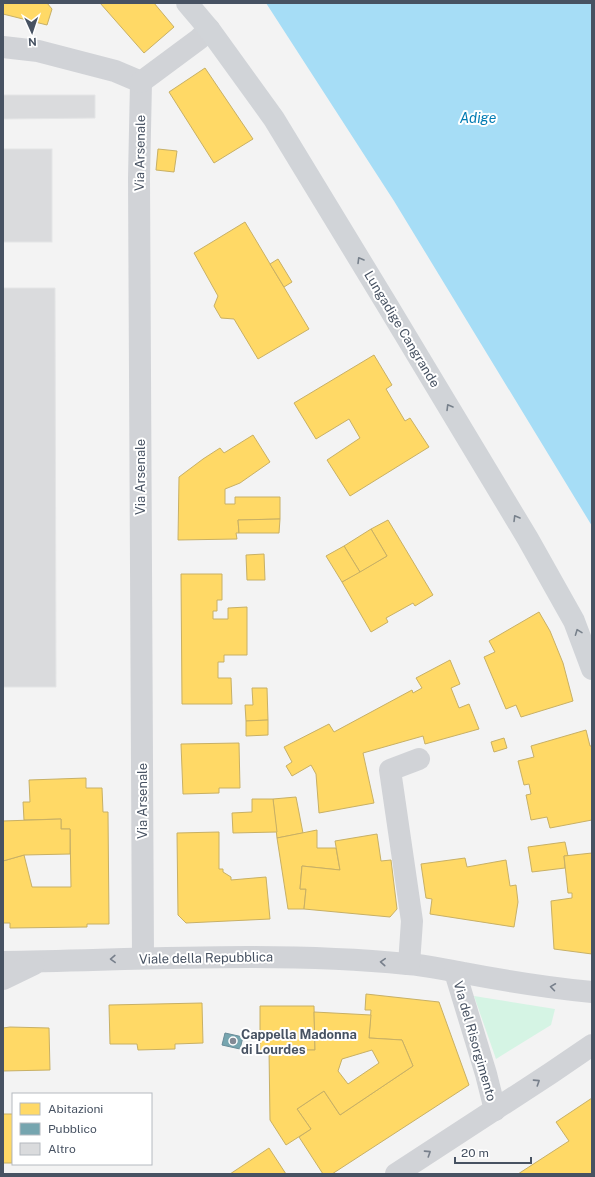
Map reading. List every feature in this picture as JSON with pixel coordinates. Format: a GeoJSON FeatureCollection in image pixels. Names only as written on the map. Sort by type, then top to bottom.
{"type":"FeatureCollection","features":[{"type":"Feature","properties":{"kind":"street","name":"Lungadige Cangrande"},"geometry":{"type":"LineString","coordinates":[[187,3],[209,29],[274,119],[427,370],[528,539],[574,621],[592,668]]}},
{"type":"Feature","properties":{"kind":"street"},"geometry":{"type":"LineString","coordinates":[[3,47],[38,51],[115,71],[141,82],[199,39],[209,29]]}},
{"type":"Feature","properties":{"kind":"street","name":"Via Arsenale"},"geometry":{"type":"LineString","coordinates":[[141,82],[139,186],[143,958]]}},
{"type":"Feature","properties":{"kind":"street"},"geometry":{"type":"LineString","coordinates":[[408,964],[412,921],[390,770],[419,759]]}},
{"type":"Feature","properties":{"kind":"street","name":"Viale della Repubblica"},"geometry":{"type":"LineString","coordinates":[[3,962],[143,958],[325,958],[408,964],[538,985],[592,992]]}},
{"type":"Feature","properties":{"kind":"street"},"geometry":{"type":"LineString","coordinates":[[3,979],[40,961]]}},
{"type":"Feature","properties":{"kind":"street","name":"Via del Risorgimento"},"geometry":{"type":"LineString","coordinates":[[455,972],[486,1074],[495,1110]]}},
{"type":"Feature","properties":{"kind":"street","name":"Via del Risorgimento"},"geometry":{"type":"LineString","coordinates":[[396,1174],[592,1045]]}},
{"type":"Feature","properties":{"kind":"green space"},"geometry":{"type":"Polygon","coordinates":[[[474,996],[555,1009],[551,1025],[496,1059],[474,996]]]}},
{"type":"Feature","properties":{"kind":"water","name":"Adige"},"geometry":{"type":"Polygon","coordinates":[[[266,3],[592,3],[592,526],[394,201],[266,3]]]}},
{"type":"Feature","properties":{"kind":"building: Abitazioni"},"geometry":{"type":"Polygon","coordinates":[[[3,3],[47,3],[52,9],[47,25],[3,14],[3,3]]]}},
{"type":"Feature","properties":{"kind":"building: Abitazioni"},"geometry":{"type":"Polygon","coordinates":[[[100,3],[154,3],[174,27],[144,53],[100,3]]]}},
{"type":"Feature","properties":{"kind":"building: Abitazioni"},"geometry":{"type":"Polygon","coordinates":[[[205,68],[253,139],[214,163],[169,92],[205,68]]]}},
{"type":"Feature","properties":{"kind":"building: Abitazioni"},"geometry":{"type":"Polygon","coordinates":[[[158,149],[177,151],[174,172],[156,170],[158,149]]]}},
{"type":"Feature","properties":{"kind":"building: Abitazioni"},"geometry":{"type":"Polygon","coordinates":[[[245,222],[309,329],[258,359],[234,319],[221,318],[214,306],[218,296],[194,253],[245,222]]]}},
{"type":"Feature","properties":{"kind":"building: Abitazioni"},"geometry":{"type":"Polygon","coordinates":[[[278,259],[292,282],[284,287],[270,264],[278,259]]]}},
{"type":"Feature","properties":{"kind":"building: Abitazioni"},"geometry":{"type":"Polygon","coordinates":[[[374,355],[392,385],[386,389],[405,421],[410,418],[429,447],[350,496],[327,460],[360,438],[349,419],[316,439],[294,403],[374,355]]]}},
{"type":"Feature","properties":{"kind":"building: Abitazioni"},"geometry":{"type":"Polygon","coordinates":[[[253,435],[270,462],[240,483],[225,489],[225,504],[235,504],[235,497],[280,497],[280,519],[238,520],[239,533],[236,533],[237,539],[178,540],[179,477],[220,448],[224,453],[253,435]]]}},
{"type":"Feature","properties":{"kind":"building: Abitazioni"},"geometry":{"type":"Polygon","coordinates":[[[280,519],[279,533],[239,533],[238,520],[280,519]]]}},
{"type":"Feature","properties":{"kind":"building: Abitazioni"},"geometry":{"type":"Polygon","coordinates":[[[388,520],[433,595],[415,606],[413,603],[386,618],[388,622],[371,632],[342,582],[387,556],[371,529],[388,520]]]}},
{"type":"Feature","properties":{"kind":"building: Abitazioni"},"geometry":{"type":"Polygon","coordinates":[[[371,529],[387,556],[360,572],[344,546],[371,529]]]}},
{"type":"Feature","properties":{"kind":"building: Abitazioni"},"geometry":{"type":"Polygon","coordinates":[[[344,546],[360,572],[342,582],[326,556],[344,546]]]}},
{"type":"Feature","properties":{"kind":"building: Abitazioni"},"geometry":{"type":"Polygon","coordinates":[[[264,554],[265,580],[247,580],[246,555],[264,554]]]}},
{"type":"Feature","properties":{"kind":"building: Abitazioni"},"geometry":{"type":"Polygon","coordinates":[[[181,574],[222,574],[222,600],[217,600],[217,611],[213,611],[213,619],[228,619],[228,608],[247,607],[247,655],[224,655],[224,662],[218,662],[218,678],[231,678],[232,704],[182,704],[181,574]]]}},
{"type":"Feature","properties":{"kind":"building: Abitazioni"},"geometry":{"type":"Polygon","coordinates":[[[539,612],[550,631],[563,663],[573,701],[521,717],[516,705],[506,709],[484,657],[495,652],[489,641],[539,612]]]}},
{"type":"Feature","properties":{"kind":"building: Abitazioni"},"geometry":{"type":"Polygon","coordinates":[[[450,660],[460,684],[451,688],[459,708],[469,704],[479,729],[425,744],[423,736],[363,753],[374,803],[319,813],[316,774],[311,765],[292,776],[286,766],[292,762],[284,747],[329,724],[334,732],[412,690],[413,693],[422,688],[416,678],[450,660]]]}},
{"type":"Feature","properties":{"kind":"building: Abitazioni"},"geometry":{"type":"Polygon","coordinates":[[[252,688],[267,688],[268,720],[246,721],[245,705],[253,705],[252,688]]]}},
{"type":"Feature","properties":{"kind":"building: Abitazioni"},"geometry":{"type":"Polygon","coordinates":[[[268,720],[268,735],[246,736],[246,721],[268,720]]]}},
{"type":"Feature","properties":{"kind":"building: Abitazioni"},"geometry":{"type":"Polygon","coordinates":[[[586,730],[590,746],[592,746],[592,820],[550,828],[547,817],[531,820],[526,795],[531,794],[529,784],[524,785],[518,761],[534,757],[531,746],[586,730]]]}},
{"type":"Feature","properties":{"kind":"building: Abitazioni"},"geometry":{"type":"Polygon","coordinates":[[[504,738],[507,748],[494,752],[491,742],[504,738]]]}},
{"type":"Feature","properties":{"kind":"building: Abitazioni"},"geometry":{"type":"Polygon","coordinates":[[[239,743],[240,788],[219,788],[219,793],[183,794],[181,744],[239,743]]]}},
{"type":"Feature","properties":{"kind":"building: Abitazioni"},"geometry":{"type":"Polygon","coordinates":[[[86,778],[86,788],[102,788],[103,812],[108,812],[109,924],[87,924],[87,927],[10,928],[10,923],[3,923],[3,861],[24,855],[32,887],[71,887],[70,829],[61,829],[61,819],[24,820],[23,802],[30,802],[29,780],[86,778]]]}},
{"type":"Feature","properties":{"kind":"building: Abitazioni"},"geometry":{"type":"Polygon","coordinates":[[[296,797],[303,833],[277,838],[273,799],[296,797]]]}},
{"type":"Feature","properties":{"kind":"building: Abitazioni"},"geometry":{"type":"Polygon","coordinates":[[[252,799],[273,799],[277,832],[233,833],[232,813],[252,812],[252,799]]]}},
{"type":"Feature","properties":{"kind":"building: Abitazioni"},"geometry":{"type":"Polygon","coordinates":[[[61,819],[61,829],[70,829],[70,854],[24,855],[3,861],[3,821],[61,819]]]}},
{"type":"Feature","properties":{"kind":"building: Abitazioni"},"geometry":{"type":"Polygon","coordinates":[[[317,830],[317,848],[336,848],[340,870],[302,866],[300,889],[306,889],[304,909],[288,909],[277,838],[317,830]]]}},
{"type":"Feature","properties":{"kind":"building: Abitazioni"},"geometry":{"type":"Polygon","coordinates":[[[219,832],[219,869],[223,869],[223,872],[231,877],[231,880],[266,877],[270,919],[186,923],[178,915],[177,833],[219,832]]]}},
{"type":"Feature","properties":{"kind":"building: Abitazioni"},"geometry":{"type":"Polygon","coordinates":[[[377,834],[381,861],[391,860],[397,909],[390,917],[304,909],[306,889],[300,889],[302,866],[340,870],[335,841],[377,834]]]}},
{"type":"Feature","properties":{"kind":"building: Abitazioni"},"geometry":{"type":"Polygon","coordinates":[[[565,842],[568,856],[564,856],[565,868],[532,872],[528,847],[565,842]]]}},
{"type":"Feature","properties":{"kind":"building: Abitazioni"},"geometry":{"type":"Polygon","coordinates":[[[592,853],[592,954],[554,949],[551,901],[572,898],[572,893],[568,893],[564,856],[592,853]]]}},
{"type":"Feature","properties":{"kind":"building: Abitazioni"},"geometry":{"type":"Polygon","coordinates":[[[465,858],[467,867],[506,860],[510,886],[516,885],[518,902],[514,927],[430,914],[432,899],[426,898],[421,864],[465,858]]]}},
{"type":"Feature","properties":{"kind":"building: Abitazioni"},"geometry":{"type":"Polygon","coordinates":[[[366,994],[439,1002],[469,1085],[332,1174],[323,1174],[299,1137],[311,1129],[297,1109],[324,1091],[340,1115],[413,1066],[402,1040],[369,1038],[371,1010],[365,1010],[366,994]]]}},
{"type":"Feature","properties":{"kind":"building: Abitazioni"},"geometry":{"type":"Polygon","coordinates":[[[202,1003],[203,1043],[175,1044],[175,1049],[138,1050],[137,1044],[110,1044],[109,1005],[202,1003]]]}},
{"type":"Feature","properties":{"kind":"building: Abitazioni"},"geometry":{"type":"Polygon","coordinates":[[[260,1006],[314,1006],[315,1050],[260,1051],[260,1006]]]}},
{"type":"Feature","properties":{"kind":"building: Abitazioni"},"geometry":{"type":"Polygon","coordinates":[[[314,1012],[371,1015],[369,1038],[402,1040],[413,1066],[340,1115],[324,1091],[297,1109],[311,1129],[286,1145],[270,1120],[269,1050],[315,1050],[314,1012]],[[372,1050],[342,1059],[338,1071],[348,1084],[379,1063],[372,1050]]]}},
{"type":"Feature","properties":{"kind":"building: Abitazioni"},"geometry":{"type":"Polygon","coordinates":[[[3,1028],[49,1028],[50,1070],[3,1071],[3,1028]]]}},
{"type":"Feature","properties":{"kind":"building: Abitazioni"},"geometry":{"type":"Polygon","coordinates":[[[592,1098],[592,1174],[518,1174],[569,1141],[556,1122],[592,1098]]]}},
{"type":"Feature","properties":{"kind":"building: Abitazioni"},"geometry":{"type":"Polygon","coordinates":[[[3,1114],[12,1114],[12,1163],[3,1163],[3,1114]]]}},
{"type":"Feature","properties":{"kind":"building: Abitazioni"},"geometry":{"type":"Polygon","coordinates":[[[269,1148],[286,1174],[230,1174],[269,1148]]]}},
{"type":"Feature","properties":{"kind":"building: Pubblico","name":"Cappella Madonna di Lourdes"},"geometry":{"type":"Polygon","coordinates":[[[225,1033],[243,1037],[240,1049],[222,1045],[225,1033]]]}},
{"type":"Feature","properties":{"kind":"building: Altro"},"geometry":{"type":"Polygon","coordinates":[[[3,95],[95,95],[95,118],[3,119],[3,95]]]}},
{"type":"Feature","properties":{"kind":"building: Altro"},"geometry":{"type":"Polygon","coordinates":[[[3,149],[52,149],[52,242],[3,242],[3,149]]]}},
{"type":"Feature","properties":{"kind":"building: Altro"},"geometry":{"type":"Polygon","coordinates":[[[3,288],[55,288],[56,687],[3,687],[3,288]]]}},
{"type":"Feature","properties":{"kind":"place","name":"Cappella Madonna di Lourdes"},"geometry":{"type":"Point","coordinates":[233,1041]}}]}
